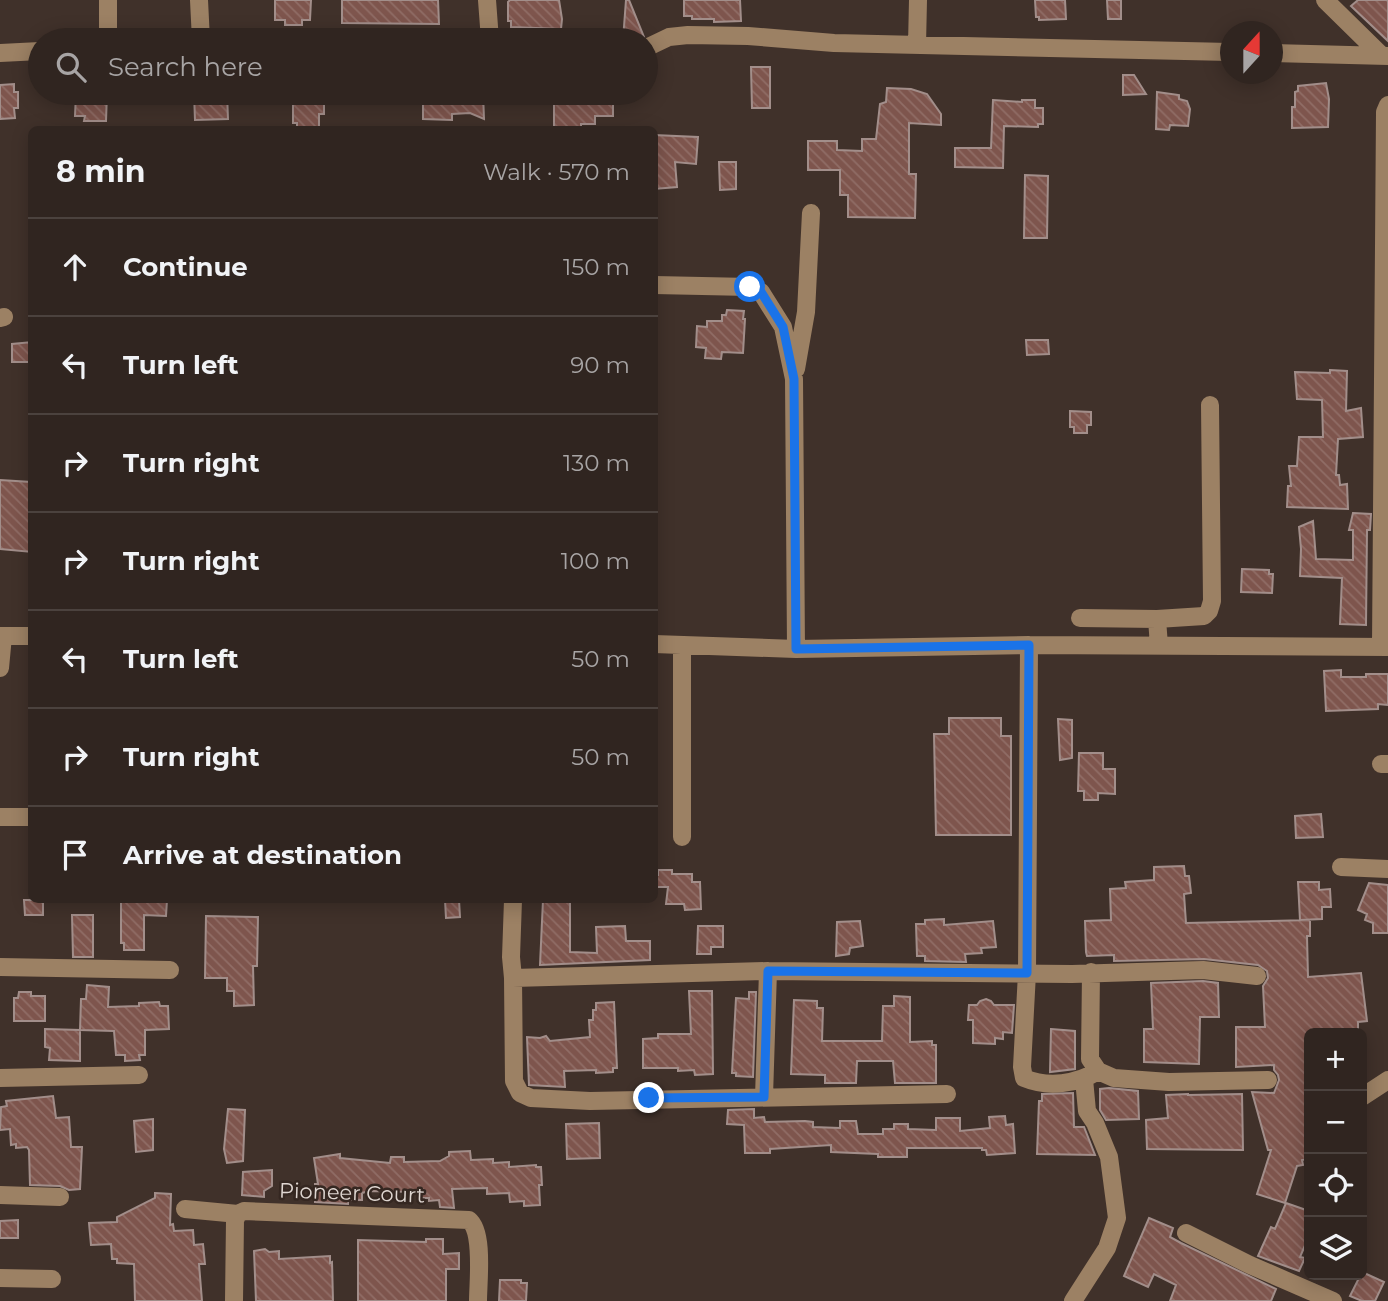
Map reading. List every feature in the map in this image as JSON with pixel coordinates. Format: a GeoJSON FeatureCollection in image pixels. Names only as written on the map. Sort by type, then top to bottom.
{"type":"FeatureCollection","features":[{"type":"Feature","properties":{"kind":"street"},"geometry":{"type":"LineString","coordinates":[[108,0],[108,28]]}},
{"type":"Feature","properties":{"kind":"street"},"geometry":{"type":"LineString","coordinates":[[199,0],[200,28]]}},
{"type":"Feature","properties":{"kind":"street"},"geometry":{"type":"LineString","coordinates":[[487,0],[489,28]]}},
{"type":"Feature","properties":{"kind":"street"},"geometry":{"type":"LineString","coordinates":[[918,0],[918,45]]}},
{"type":"Feature","properties":{"kind":"street"},"geometry":{"type":"LineString","coordinates":[[1325,0],[1385,56]]}},
{"type":"Feature","properties":{"kind":"street"},"geometry":{"type":"LineString","coordinates":[[658,42],[669,37],[688,35],[748,36],[834,43],[1220,52]]}},
{"type":"Feature","properties":{"kind":"street"},"geometry":{"type":"LineString","coordinates":[[0,53],[28,52]]}},
{"type":"Feature","properties":{"kind":"street"},"geometry":{"type":"LineString","coordinates":[[1283,53],[1385,56]]}},
{"type":"Feature","properties":{"kind":"street"},"geometry":{"type":"LineString","coordinates":[[658,644],[796,649],[1029,645],[1385,647],[1385,111],[1388,105]]}},
{"type":"Feature","properties":{"kind":"street"},"geometry":{"type":"LineString","coordinates":[[796,649],[794,379],[806,312],[811,213]]}},
{"type":"Feature","properties":{"kind":"street"},"geometry":{"type":"LineString","coordinates":[[658,285],[729,285],[750,287],[761,292],[783,327],[794,379]]}},
{"type":"Feature","properties":{"kind":"street"},"geometry":{"type":"LineString","coordinates":[[1080,618],[1157,619],[1204,616],[1209,611],[1212,601],[1210,405]]}},
{"type":"Feature","properties":{"kind":"street"},"geometry":{"type":"LineString","coordinates":[[1157,619],[1159,646]]}},
{"type":"Feature","properties":{"kind":"street"},"geometry":{"type":"LineString","coordinates":[[0,668],[1,636],[28,636]]}},
{"type":"Feature","properties":{"kind":"street"},"geometry":{"type":"LineString","coordinates":[[682,645],[682,837]]}},
{"type":"Feature","properties":{"kind":"street"},"geometry":{"type":"LineString","coordinates":[[1029,645],[1027,973],[1022,1067],[1024,1078],[1035,1082],[1070,1083],[1091,1075],[1146,1082],[1268,1080]]}},
{"type":"Feature","properties":{"kind":"street"},"geometry":{"type":"LineString","coordinates":[[0,817],[28,817]]}},
{"type":"Feature","properties":{"kind":"street"},"geometry":{"type":"LineString","coordinates":[[1341,867],[1388,869]]}},
{"type":"Feature","properties":{"kind":"street"},"geometry":{"type":"LineString","coordinates":[[513,903],[514,1081],[520,1093],[531,1098],[590,1101],[947,1094]]}},
{"type":"Feature","properties":{"kind":"street"},"geometry":{"type":"LineString","coordinates":[[0,967],[170,970]]}},
{"type":"Feature","properties":{"kind":"street"},"geometry":{"type":"LineString","coordinates":[[513,978],[768,971],[1027,973],[1203,970],[1257,976]]}},
{"type":"Feature","properties":{"kind":"street"},"geometry":{"type":"LineString","coordinates":[[764,1097],[768,971]]}},
{"type":"Feature","properties":{"kind":"street"},"geometry":{"type":"LineString","coordinates":[[1073,1301],[1107,1248],[1117,1218],[1110,1157],[1087,1111],[1091,1075],[1091,972]]}},
{"type":"Feature","properties":{"kind":"street"},"geometry":{"type":"LineString","coordinates":[[0,1078],[139,1075]]}},
{"type":"Feature","properties":{"kind":"street"},"geometry":{"type":"LineString","coordinates":[[1367,1094],[1388,1080]]}},
{"type":"Feature","properties":{"kind":"street"},"geometry":{"type":"LineString","coordinates":[[0,1195],[60,1197]]}},
{"type":"Feature","properties":{"kind":"street"},"geometry":{"type":"LineString","coordinates":[[185,1209],[238,1214],[234,1301]]}},
{"type":"Feature","properties":{"kind":"street","name":"Pioneer Court"},"geometry":{"type":"LineString","coordinates":[[238,1214],[244,1211],[470,1220],[475,1225],[478,1237],[478,1300]]}},
{"type":"Feature","properties":{"kind":"street"},"geometry":{"type":"LineString","coordinates":[[1186,1233],[1250,1265],[1333,1301]]}},
{"type":"Feature","properties":{"kind":"street"},"geometry":{"type":"LineString","coordinates":[[0,1278],[52,1279]]}},
{"type":"Feature","properties":{"kind":"building"},"geometry":{"type":"Polygon","coordinates":[[[275,0],[311,0],[310,20],[302,20],[302,25],[285,25],[285,20],[275,20],[275,0]]]}},
{"type":"Feature","properties":{"kind":"building"},"geometry":{"type":"Polygon","coordinates":[[[342,0],[438,0],[439,24],[342,23],[342,0]]]}},
{"type":"Feature","properties":{"kind":"building"},"geometry":{"type":"Polygon","coordinates":[[[559,0],[561,28],[511,27],[511,21],[508,21],[508,2],[559,0]]]}},
{"type":"Feature","properties":{"kind":"building"},"geometry":{"type":"Polygon","coordinates":[[[626,0],[629,0],[640,28],[624,28],[626,0]]]}},
{"type":"Feature","properties":{"kind":"building"},"geometry":{"type":"Polygon","coordinates":[[[684,0],[740,0],[741,21],[714,22],[714,19],[692,19],[692,16],[684,16],[684,0]]]}},
{"type":"Feature","properties":{"kind":"building"},"geometry":{"type":"Polygon","coordinates":[[[1035,0],[1065,0],[1066,19],[1039,20],[1039,17],[1036,17],[1035,0]]]}},
{"type":"Feature","properties":{"kind":"building"},"geometry":{"type":"Polygon","coordinates":[[[1107,0],[1121,0],[1121,19],[1108,19],[1107,0]]]}},
{"type":"Feature","properties":{"kind":"building"},"geometry":{"type":"Polygon","coordinates":[[[1358,0],[1388,0],[1388,41],[1351,6],[1358,0]]]}},
{"type":"Feature","properties":{"kind":"building"},"geometry":{"type":"Polygon","coordinates":[[[751,67],[770,67],[770,108],[752,108],[751,67]]]}},
{"type":"Feature","properties":{"kind":"building"},"geometry":{"type":"Polygon","coordinates":[[[1123,75],[1134,75],[1146,94],[1123,95],[1123,75]]]}},
{"type":"Feature","properties":{"kind":"building"},"geometry":{"type":"Polygon","coordinates":[[[1326,83],[1329,99],[1328,127],[1292,128],[1292,107],[1295,107],[1295,92],[1298,91],[1298,86],[1326,83]]]}},
{"type":"Feature","properties":{"kind":"building"},"geometry":{"type":"Polygon","coordinates":[[[14,84],[14,92],[18,92],[18,108],[14,108],[15,118],[0,119],[0,85],[14,84]]]}},
{"type":"Feature","properties":{"kind":"building"},"geometry":{"type":"Polygon","coordinates":[[[887,88],[911,89],[927,94],[941,114],[941,125],[909,123],[909,174],[916,174],[915,218],[848,217],[848,195],[840,195],[840,170],[808,170],[808,141],[837,141],[837,150],[862,151],[862,139],[876,139],[880,104],[886,102],[887,88]]]}},
{"type":"Feature","properties":{"kind":"building"},"geometry":{"type":"Polygon","coordinates":[[[1157,92],[1179,95],[1179,99],[1187,101],[1190,109],[1188,126],[1170,125],[1169,130],[1156,129],[1157,92]]]}},
{"type":"Feature","properties":{"kind":"building"},"geometry":{"type":"Polygon","coordinates":[[[993,100],[1035,100],[1035,108],[1043,108],[1043,124],[1038,124],[1038,127],[1004,126],[1003,168],[955,167],[955,148],[991,148],[993,100]]]}},
{"type":"Feature","properties":{"kind":"building"},"geometry":{"type":"Polygon","coordinates":[[[75,105],[107,105],[106,121],[84,121],[85,116],[75,116],[75,105]]]}},
{"type":"Feature","properties":{"kind":"building"},"geometry":{"type":"Polygon","coordinates":[[[194,105],[227,105],[228,119],[195,120],[194,105]]]}},
{"type":"Feature","properties":{"kind":"building"},"geometry":{"type":"Polygon","coordinates":[[[293,105],[324,105],[324,114],[319,114],[319,126],[297,126],[297,123],[293,123],[293,105]]]}},
{"type":"Feature","properties":{"kind":"building"},"geometry":{"type":"Polygon","coordinates":[[[423,105],[483,105],[484,119],[470,113],[452,114],[452,120],[423,119],[423,105]]]}},
{"type":"Feature","properties":{"kind":"building"},"geometry":{"type":"Polygon","coordinates":[[[554,105],[613,105],[613,116],[595,116],[595,124],[554,126],[554,105]]]}},
{"type":"Feature","properties":{"kind":"building"},"geometry":{"type":"Polygon","coordinates":[[[658,135],[698,137],[696,164],[675,162],[677,187],[658,189],[658,135]]]}},
{"type":"Feature","properties":{"kind":"building"},"geometry":{"type":"Polygon","coordinates":[[[719,162],[736,162],[736,189],[720,190],[719,162]]]}},
{"type":"Feature","properties":{"kind":"building"},"geometry":{"type":"Polygon","coordinates":[[[1025,175],[1048,176],[1047,238],[1024,238],[1025,175]]]}},
{"type":"Feature","properties":{"kind":"building"},"geometry":{"type":"Polygon","coordinates":[[[727,310],[744,311],[743,353],[722,352],[721,359],[705,358],[706,348],[696,347],[697,326],[707,327],[707,321],[722,321],[722,315],[726,315],[727,310]]]}},
{"type":"Feature","properties":{"kind":"building"},"geometry":{"type":"Polygon","coordinates":[[[1026,340],[1048,340],[1049,354],[1027,355],[1026,340]]]}},
{"type":"Feature","properties":{"kind":"building"},"geometry":{"type":"Polygon","coordinates":[[[28,342],[28,362],[12,362],[12,344],[28,342]]]}},
{"type":"Feature","properties":{"kind":"building"},"geometry":{"type":"Polygon","coordinates":[[[1330,370],[1347,371],[1346,411],[1361,408],[1363,437],[1338,439],[1336,475],[1339,475],[1340,485],[1347,484],[1348,509],[1287,507],[1288,486],[1291,486],[1289,466],[1297,466],[1299,437],[1323,437],[1322,400],[1297,399],[1295,372],[1330,373],[1330,370]]]}},
{"type":"Feature","properties":{"kind":"building"},"geometry":{"type":"Polygon","coordinates":[[[1070,411],[1091,412],[1091,425],[1087,425],[1087,433],[1074,433],[1074,427],[1070,427],[1070,411]]]}},
{"type":"Feature","properties":{"kind":"building"},"geometry":{"type":"Polygon","coordinates":[[[0,480],[28,482],[28,552],[0,549],[0,480]]]}},
{"type":"Feature","properties":{"kind":"building"},"geometry":{"type":"Polygon","coordinates":[[[1353,513],[1371,514],[1370,530],[1367,530],[1366,625],[1340,624],[1342,578],[1300,576],[1299,527],[1313,521],[1316,559],[1353,560],[1353,530],[1349,530],[1353,513]]]}},
{"type":"Feature","properties":{"kind":"building"},"geometry":{"type":"Polygon","coordinates":[[[1242,569],[1269,570],[1269,574],[1273,574],[1272,593],[1241,592],[1242,569]]]}},
{"type":"Feature","properties":{"kind":"building"},"geometry":{"type":"Polygon","coordinates":[[[1341,670],[1341,677],[1388,674],[1388,705],[1378,704],[1378,709],[1326,711],[1324,671],[1341,670]]]}},
{"type":"Feature","properties":{"kind":"building"},"geometry":{"type":"Polygon","coordinates":[[[949,718],[1001,718],[1001,736],[1011,736],[1011,835],[936,835],[934,734],[949,734],[949,718]]]}},
{"type":"Feature","properties":{"kind":"building"},"geometry":{"type":"Polygon","coordinates":[[[1058,719],[1072,720],[1072,758],[1060,760],[1058,719]]]}},
{"type":"Feature","properties":{"kind":"building"},"geometry":{"type":"Polygon","coordinates":[[[1079,753],[1103,753],[1103,769],[1115,769],[1115,794],[1098,793],[1098,800],[1084,800],[1084,791],[1078,791],[1079,753]]]}},
{"type":"Feature","properties":{"kind":"building"},"geometry":{"type":"Polygon","coordinates":[[[1321,814],[1323,837],[1296,838],[1295,816],[1321,814]]]}},
{"type":"Feature","properties":{"kind":"building"},"geometry":{"type":"Polygon","coordinates":[[[1184,866],[1185,876],[1189,876],[1191,893],[1184,894],[1186,923],[1310,920],[1310,936],[1307,936],[1308,977],[1361,973],[1367,1021],[1358,1022],[1358,1028],[1304,1028],[1304,1160],[1303,1165],[1297,1166],[1285,1203],[1257,1194],[1271,1150],[1268,1150],[1252,1092],[1274,1093],[1278,1075],[1274,1065],[1236,1067],[1236,1027],[1265,1027],[1263,986],[1268,978],[1267,971],[1258,965],[1204,959],[1114,961],[1114,955],[1087,956],[1085,921],[1111,920],[1110,889],[1126,888],[1125,882],[1154,880],[1154,867],[1184,866]]]}},
{"type":"Feature","properties":{"kind":"building"},"geometry":{"type":"Polygon","coordinates":[[[658,870],[672,870],[672,874],[692,874],[692,882],[700,882],[701,909],[685,910],[684,904],[666,904],[668,887],[658,887],[658,870]]]}},
{"type":"Feature","properties":{"kind":"building"},"geometry":{"type":"Polygon","coordinates":[[[1298,882],[1319,882],[1319,890],[1330,889],[1331,907],[1322,907],[1322,919],[1300,920],[1298,882]]]}},
{"type":"Feature","properties":{"kind":"building"},"geometry":{"type":"Polygon","coordinates":[[[1369,883],[1388,885],[1388,933],[1373,933],[1373,923],[1365,920],[1367,914],[1358,910],[1369,883]]]}},
{"type":"Feature","properties":{"kind":"building"},"geometry":{"type":"Polygon","coordinates":[[[24,900],[28,900],[28,903],[43,903],[43,915],[25,915],[24,900]]]}},
{"type":"Feature","properties":{"kind":"building"},"geometry":{"type":"Polygon","coordinates":[[[121,903],[167,903],[166,916],[144,915],[144,950],[124,950],[124,943],[121,943],[121,903]]]}},
{"type":"Feature","properties":{"kind":"building"},"geometry":{"type":"Polygon","coordinates":[[[445,903],[459,903],[460,917],[446,918],[445,903]]]}},
{"type":"Feature","properties":{"kind":"building"},"geometry":{"type":"Polygon","coordinates":[[[543,903],[570,903],[570,952],[597,953],[596,927],[625,926],[626,941],[650,941],[650,960],[540,965],[543,903]]]}},
{"type":"Feature","properties":{"kind":"building"},"geometry":{"type":"Polygon","coordinates":[[[72,915],[93,915],[93,957],[73,957],[72,915]]]}},
{"type":"Feature","properties":{"kind":"building"},"geometry":{"type":"Polygon","coordinates":[[[206,916],[258,917],[257,966],[253,966],[254,1005],[234,1006],[234,991],[227,991],[227,978],[205,978],[206,916]]]}},
{"type":"Feature","properties":{"kind":"building"},"geometry":{"type":"Polygon","coordinates":[[[944,919],[944,925],[993,921],[996,947],[981,948],[982,953],[965,954],[966,962],[925,961],[925,956],[917,956],[916,924],[925,924],[925,920],[944,919]]]}},
{"type":"Feature","properties":{"kind":"building"},"geometry":{"type":"Polygon","coordinates":[[[860,921],[863,946],[850,948],[849,954],[836,956],[837,922],[860,921]]]}},
{"type":"Feature","properties":{"kind":"building"},"geometry":{"type":"Polygon","coordinates":[[[698,926],[723,926],[723,947],[711,947],[711,954],[697,954],[698,926]]]}},
{"type":"Feature","properties":{"kind":"building"},"geometry":{"type":"Polygon","coordinates":[[[1151,983],[1218,983],[1219,1017],[1200,1017],[1199,1064],[1144,1062],[1144,1029],[1153,1029],[1151,983]]]}},
{"type":"Feature","properties":{"kind":"building"},"geometry":{"type":"Polygon","coordinates":[[[87,985],[109,987],[108,1007],[159,1002],[160,1006],[168,1006],[169,1029],[145,1030],[145,1055],[139,1055],[140,1060],[125,1061],[125,1055],[116,1055],[114,1031],[80,1030],[81,999],[86,999],[87,985]]]}},
{"type":"Feature","properties":{"kind":"building"},"geometry":{"type":"Polygon","coordinates":[[[689,991],[712,991],[713,1074],[695,1075],[694,1070],[678,1071],[678,1068],[643,1068],[643,1039],[658,1038],[658,1034],[691,1034],[689,991]]]}},
{"type":"Feature","properties":{"kind":"building"},"geometry":{"type":"Polygon","coordinates":[[[19,992],[31,992],[31,996],[45,996],[45,1021],[14,1021],[14,998],[18,998],[19,992]]]}},
{"type":"Feature","properties":{"kind":"building"},"geometry":{"type":"Polygon","coordinates":[[[749,992],[756,992],[753,1077],[736,1076],[736,1073],[732,1073],[736,998],[749,999],[749,992]]]}},
{"type":"Feature","properties":{"kind":"building"},"geometry":{"type":"Polygon","coordinates":[[[894,996],[910,997],[910,1042],[932,1041],[932,1045],[936,1045],[936,1083],[895,1083],[893,1061],[857,1061],[856,1083],[825,1083],[825,1075],[791,1074],[794,1000],[817,1001],[817,1008],[823,1008],[822,1041],[882,1041],[883,1006],[894,1006],[894,996]]]}},
{"type":"Feature","properties":{"kind":"building"},"geometry":{"type":"Polygon","coordinates":[[[986,999],[994,1005],[1014,1005],[1012,1033],[1003,1032],[1003,1039],[995,1038],[995,1044],[973,1043],[973,1020],[968,1020],[969,1005],[977,1005],[986,999]]]}},
{"type":"Feature","properties":{"kind":"building"},"geometry":{"type":"Polygon","coordinates":[[[614,1002],[617,1068],[613,1068],[613,1072],[564,1071],[565,1087],[529,1085],[527,1037],[546,1036],[550,1041],[590,1037],[589,1020],[593,1020],[596,1003],[614,1002]]]}},
{"type":"Feature","properties":{"kind":"building"},"geometry":{"type":"Polygon","coordinates":[[[45,1029],[80,1030],[80,1061],[49,1060],[50,1048],[45,1047],[45,1029]]]}},
{"type":"Feature","properties":{"kind":"building"},"geometry":{"type":"Polygon","coordinates":[[[1051,1029],[1075,1031],[1075,1069],[1050,1072],[1051,1029]]]}},
{"type":"Feature","properties":{"kind":"building"},"geometry":{"type":"Polygon","coordinates":[[[1100,1089],[1138,1091],[1139,1119],[1106,1120],[1100,1110],[1100,1089]]]}},
{"type":"Feature","properties":{"kind":"building"},"geometry":{"type":"Polygon","coordinates":[[[1073,1093],[1074,1127],[1084,1127],[1095,1155],[1037,1154],[1039,1101],[1042,1101],[1042,1094],[1073,1093]]]}},
{"type":"Feature","properties":{"kind":"building"},"geometry":{"type":"Polygon","coordinates":[[[1242,1094],[1243,1150],[1147,1149],[1146,1120],[1168,1118],[1166,1095],[1242,1094]]]}},
{"type":"Feature","properties":{"kind":"building"},"geometry":{"type":"Polygon","coordinates":[[[53,1096],[56,1118],[69,1117],[71,1147],[82,1147],[80,1189],[30,1185],[29,1150],[27,1147],[16,1148],[16,1144],[11,1145],[10,1129],[0,1130],[1,1107],[7,1106],[6,1101],[53,1096]]]}},
{"type":"Feature","properties":{"kind":"building"},"geometry":{"type":"Polygon","coordinates":[[[228,1109],[245,1110],[243,1161],[227,1163],[224,1149],[228,1109]]]}},
{"type":"Feature","properties":{"kind":"building"},"geometry":{"type":"Polygon","coordinates":[[[754,1109],[754,1118],[764,1117],[765,1122],[805,1121],[813,1122],[813,1127],[840,1128],[840,1121],[856,1121],[858,1134],[883,1134],[883,1129],[894,1129],[894,1124],[908,1124],[908,1129],[936,1130],[936,1118],[960,1118],[960,1131],[990,1128],[989,1117],[1005,1116],[1006,1125],[1013,1124],[1015,1153],[987,1155],[982,1148],[907,1148],[907,1157],[878,1157],[878,1154],[831,1152],[831,1145],[770,1149],[770,1153],[745,1153],[744,1125],[727,1124],[728,1110],[754,1109]]]}},
{"type":"Feature","properties":{"kind":"building"},"geometry":{"type":"Polygon","coordinates":[[[153,1119],[153,1150],[136,1152],[134,1121],[153,1119]]]}},
{"type":"Feature","properties":{"kind":"building"},"geometry":{"type":"Polygon","coordinates":[[[599,1123],[600,1158],[567,1159],[566,1124],[599,1123]]]}},
{"type":"Feature","properties":{"kind":"building"},"geometry":{"type":"Polygon","coordinates":[[[470,1151],[471,1160],[493,1159],[493,1163],[509,1162],[509,1167],[541,1167],[540,1205],[524,1206],[524,1201],[510,1202],[509,1193],[487,1194],[487,1188],[452,1189],[454,1208],[440,1207],[439,1200],[420,1198],[420,1193],[415,1192],[369,1191],[362,1193],[362,1200],[348,1200],[348,1204],[315,1202],[315,1184],[318,1184],[314,1158],[340,1154],[340,1158],[390,1163],[391,1157],[404,1157],[404,1162],[440,1161],[449,1156],[449,1152],[470,1151]]]}},
{"type":"Feature","properties":{"kind":"building"},"geometry":{"type":"Polygon","coordinates":[[[272,1170],[272,1186],[264,1191],[264,1197],[242,1195],[243,1172],[272,1170]]]}},
{"type":"Feature","properties":{"kind":"building"},"geometry":{"type":"Polygon","coordinates":[[[155,1193],[171,1194],[170,1225],[173,1224],[174,1231],[193,1230],[194,1245],[203,1244],[205,1264],[199,1264],[202,1301],[135,1301],[134,1264],[117,1263],[117,1259],[112,1259],[111,1244],[91,1245],[89,1223],[117,1222],[117,1217],[155,1198],[155,1193]]]}},
{"type":"Feature","properties":{"kind":"building"},"geometry":{"type":"Polygon","coordinates":[[[1286,1203],[1304,1209],[1304,1248],[1300,1257],[1304,1260],[1299,1271],[1258,1256],[1271,1227],[1275,1229],[1286,1203]]]}},
{"type":"Feature","properties":{"kind":"building"},"geometry":{"type":"Polygon","coordinates":[[[1149,1218],[1173,1228],[1170,1237],[1276,1289],[1271,1301],[1170,1301],[1176,1285],[1154,1274],[1148,1287],[1124,1276],[1149,1218]]]}},
{"type":"Feature","properties":{"kind":"building"},"geometry":{"type":"Polygon","coordinates":[[[18,1220],[18,1238],[0,1238],[0,1221],[18,1220]]]}},
{"type":"Feature","properties":{"kind":"building"},"geometry":{"type":"Polygon","coordinates":[[[426,1239],[443,1239],[443,1254],[459,1253],[459,1269],[446,1269],[446,1301],[358,1301],[358,1240],[426,1242],[426,1239]]]}},
{"type":"Feature","properties":{"kind":"building"},"geometry":{"type":"Polygon","coordinates":[[[265,1249],[269,1252],[279,1251],[279,1259],[330,1256],[333,1301],[256,1301],[254,1251],[265,1249]]]}},
{"type":"Feature","properties":{"kind":"building"},"geometry":{"type":"Polygon","coordinates":[[[1367,1274],[1384,1282],[1375,1301],[1362,1301],[1350,1296],[1358,1280],[1367,1280],[1367,1274]]]}},
{"type":"Feature","properties":{"kind":"building"},"geometry":{"type":"Polygon","coordinates":[[[500,1280],[521,1280],[521,1283],[527,1283],[526,1301],[499,1301],[500,1280]]]}},
{"type":"Feature","properties":{"kind":"route"},"geometry":{"type":"LineString","coordinates":[[649,1098],[764,1097],[768,971],[1027,973],[1029,645],[796,649],[794,379],[783,327],[761,292],[750,287]]}}]}
